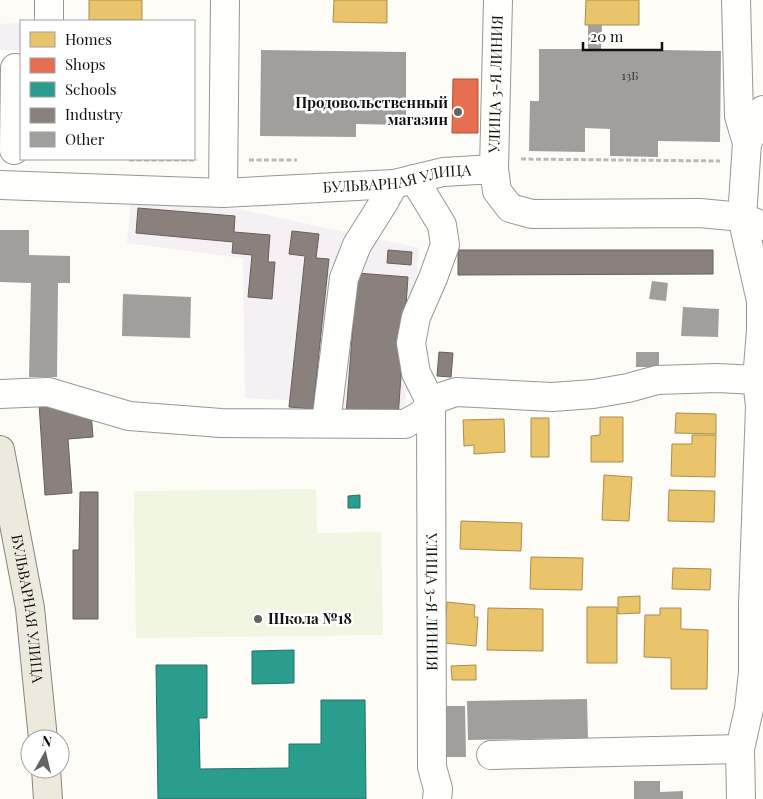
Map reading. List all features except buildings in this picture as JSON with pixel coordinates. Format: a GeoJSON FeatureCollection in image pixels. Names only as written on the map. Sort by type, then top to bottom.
{"type":"FeatureCollection","features":[{"type":"Feature","properties":{"kind":"main road","name":"БУЛЬВАРНАЯ УЛИЦА"},"geometry":{"type":"LineString","coordinates":[[0,450],[30,608],[42,729]]}},
{"type":"Feature","properties":{"kind":"main road"},"geometry":{"type":"LineString","coordinates":[[47,779],[48,799]]}},
{"type":"Feature","properties":{"kind":"street"},"geometry":{"type":"LineString","coordinates":[[49,0],[49,20]]}},
{"type":"Feature","properties":{"kind":"street"},"geometry":{"type":"LineString","coordinates":[[223,193],[225,0]]}},
{"type":"Feature","properties":{"kind":"street","name":"УЛИЦА 3-Я ЛИНИЯ"},"geometry":{"type":"LineString","coordinates":[[494,169],[498,0]]}},
{"type":"Feature","properties":{"kind":"street"},"geometry":{"type":"LineString","coordinates":[[736,0],[739,116],[747,143],[762,330],[753,604],[753,672],[749,709],[740,749],[741,799]]}},
{"type":"Feature","properties":{"kind":"street"},"geometry":{"type":"LineString","coordinates":[[12,67],[14,150]]}},
{"type":"Feature","properties":{"kind":"street"},"geometry":{"type":"LineString","coordinates":[[747,143],[763,110]]}},
{"type":"Feature","properties":{"kind":"street"},"geometry":{"type":"LineString","coordinates":[[494,169],[497,191],[510,208],[532,214],[700,213],[753,221]]}},
{"type":"Feature","properties":{"kind":"street","name":"БУЛЬВАРНАЯ УЛИЦА"},"geometry":{"type":"LineString","coordinates":[[0,185],[223,193],[404,182],[443,172],[494,169]]}},
{"type":"Feature","properties":{"kind":"street"},"geometry":{"type":"LineString","coordinates":[[326,423],[344,278],[357,245],[384,202],[404,182],[442,226],[445,245],[416,317],[411,343],[416,373],[431,403]]}},
{"type":"Feature","properties":{"kind":"street"},"geometry":{"type":"LineString","coordinates":[[0,394],[48,392],[129,416],[221,423],[404,424],[421,414],[431,403],[456,392],[552,397],[594,394],[628,388],[657,380],[717,378],[760,397]]}},
{"type":"Feature","properties":{"kind":"street","name":"УЛИЦА 3-Я ЛИНИЯ"},"geometry":{"type":"LineString","coordinates":[[431,403],[432,767],[438,789],[437,799]]}},
{"type":"Feature","properties":{"kind":"street"},"geometry":{"type":"LineString","coordinates":[[491,755],[740,749]]}},
{"type":"Feature","properties":{"kind":"shaded area"},"geometry":{"type":"Polygon","coordinates":[[[20,23],[20,50],[0,50],[0,24],[20,23]]]}},
{"type":"Feature","properties":{"kind":"shaded area"},"geometry":{"type":"Polygon","coordinates":[[[131,201],[238,209],[419,248],[404,420],[288,416],[288,400],[245,398],[243,258],[127,243],[131,201]]]}},
{"type":"Feature","properties":{"kind":"green space"},"geometry":{"type":"Polygon","coordinates":[[[316,489],[317,533],[381,532],[383,635],[136,638],[134,491],[316,489]]]}},
{"type":"Feature","properties":{"kind":"place","name":"Продовольственный магазин"},"geometry":{"type":"Point","coordinates":[458,112]}},
{"type":"Feature","properties":{"kind":"place","name":"Школа №18"},"geometry":{"type":"Point","coordinates":[258,619]}}]}
